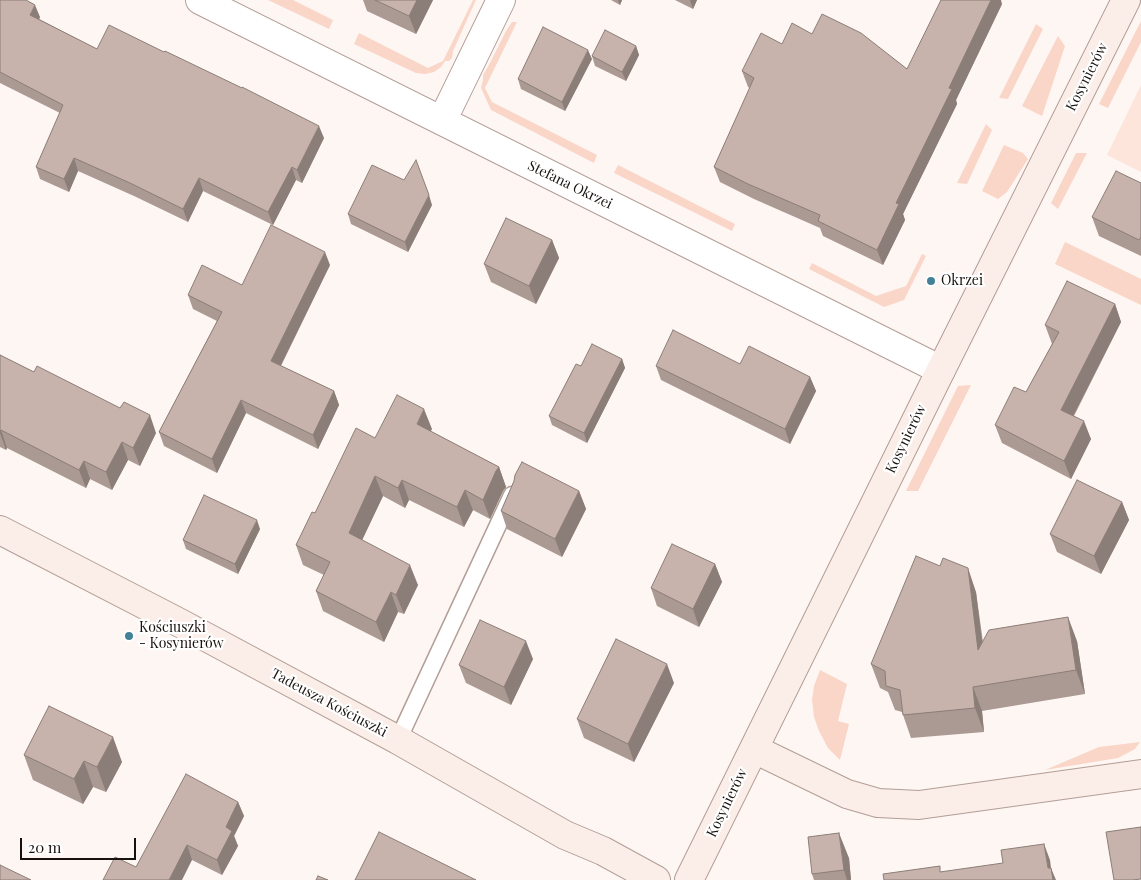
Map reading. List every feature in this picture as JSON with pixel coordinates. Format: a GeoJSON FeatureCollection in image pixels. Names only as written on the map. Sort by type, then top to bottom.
{"type":"FeatureCollection","features":[{"type":"Feature","properties":{"kind":"street","name":"Stefana Okrzei"},"geometry":{"type":"LineString","coordinates":[[200,0],[941,370]]}},
{"type":"Feature","properties":{"kind":"street"},"geometry":{"type":"LineString","coordinates":[[442,121],[501,0]]}},
{"type":"Feature","properties":{"kind":"street","name":"Kosynierów"},"geometry":{"type":"LineString","coordinates":[[689,880],[1126,0]]}},
{"type":"Feature","properties":{"kind":"street","name":"Tadeusza Kościuszki"},"geometry":{"type":"LineString","coordinates":[[0,530],[180,623],[398,740],[565,835],[602,851],[656,880]]}},
{"type":"Feature","properties":{"kind":"street"},"geometry":{"type":"LineString","coordinates":[[754,749],[847,794],[878,803],[919,805],[1141,774]]}},
{"type":"Feature","properties":{"kind":"lane"},"geometry":{"type":"LineString","coordinates":[[398,740],[512,495]]}},
{"type":"Feature","properties":{"kind":"shaded area"},"geometry":{"type":"Polygon","coordinates":[[[268,0],[293,0],[333,20],[329,29],[268,0]]]}},
{"type":"Feature","properties":{"kind":"shaded area"},"geometry":{"type":"Polygon","coordinates":[[[473,0],[476,0],[453,51],[452,58],[449,61],[445,61],[434,72],[416,73],[354,44],[359,33],[428,68],[443,61],[473,0]]]}},
{"type":"Feature","properties":{"kind":"shaded area"},"geometry":{"type":"Polygon","coordinates":[[[1141,21],[1141,42],[1108,108],[1099,104],[1141,21]]]}},
{"type":"Feature","properties":{"kind":"shaded area"},"geometry":{"type":"Polygon","coordinates":[[[512,22],[517,22],[485,88],[492,102],[597,155],[594,163],[491,110],[481,88],[483,75],[512,22]]]}},
{"type":"Feature","properties":{"kind":"shaded area"},"geometry":{"type":"Polygon","coordinates":[[[1036,24],[1043,29],[1008,99],[999,98],[1036,24]]]}},
{"type":"Feature","properties":{"kind":"shaded area"},"geometry":{"type":"Polygon","coordinates":[[[1058,36],[1065,46],[1042,116],[1022,106],[1058,36]]]}},
{"type":"Feature","properties":{"kind":"shaded area"},"geometry":{"type":"Polygon","coordinates":[[[1141,85],[1141,172],[1107,155],[1141,85]]]}},
{"type":"Feature","properties":{"kind":"shaded area"},"geometry":{"type":"Polygon","coordinates":[[[986,124],[992,130],[967,184],[957,183],[986,124]]]}},
{"type":"Feature","properties":{"kind":"shaded area"},"geometry":{"type":"Polygon","coordinates":[[[1004,145],[1023,153],[1028,159],[1007,192],[998,199],[982,191],[1004,145]]]}},
{"type":"Feature","properties":{"kind":"shaded area"},"geometry":{"type":"Polygon","coordinates":[[[1076,153],[1087,153],[1058,209],[1051,203],[1076,153]]]}},
{"type":"Feature","properties":{"kind":"shaded area"},"geometry":{"type":"Polygon","coordinates":[[[618,165],[735,224],[732,231],[614,173],[618,165]]]}},
{"type":"Feature","properties":{"kind":"shaded area"},"geometry":{"type":"Polygon","coordinates":[[[1065,242],[1141,279],[1141,305],[1055,264],[1065,242]]]}},
{"type":"Feature","properties":{"kind":"shaded area"},"geometry":{"type":"Polygon","coordinates":[[[922,254],[926,256],[904,300],[884,307],[809,269],[812,263],[876,296],[906,286],[922,254]]]}},
{"type":"Feature","properties":{"kind":"shaded area"},"geometry":{"type":"Polygon","coordinates":[[[971,385],[918,491],[906,491],[958,386],[971,385]]]}},
{"type":"Feature","properties":{"kind":"shaded area"},"geometry":{"type":"Polygon","coordinates":[[[820,670],[847,684],[838,721],[849,724],[840,760],[828,748],[814,717],[812,700],[814,686],[820,670]]]}},
{"type":"Feature","properties":{"kind":"shaded area"},"geometry":{"type":"Polygon","coordinates":[[[1140,742],[1135,749],[1118,758],[1045,770],[1099,747],[1140,742]]]}},
{"type":"Feature","properties":{"kind":"building"},"geometry":{"type":"Polygon","coordinates":[[[0,0],[26,0],[35,5],[30,15],[97,49],[109,25],[242,87],[319,126],[297,170],[292,167],[268,212],[199,178],[183,209],[74,158],[64,179],[36,167],[63,105],[0,72],[0,0]]]}},
{"type":"Feature","properties":{"kind":"building"},"geometry":{"type":"Polygon","coordinates":[[[375,0],[417,0],[409,16],[375,0]]]}},
{"type":"Feature","properties":{"kind":"building"},"geometry":{"type":"Polygon","coordinates":[[[941,0],[991,0],[949,88],[952,89],[896,203],[899,204],[877,250],[818,221],[820,215],[714,167],[754,78],[742,71],[761,33],[782,44],[792,23],[812,34],[822,14],[861,33],[907,69],[941,0]]]}},
{"type":"Feature","properties":{"kind":"building"},"geometry":{"type":"Polygon","coordinates":[[[543,27],[588,50],[562,102],[518,79],[543,27]]]}},
{"type":"Feature","properties":{"kind":"building"},"geometry":{"type":"Polygon","coordinates":[[[605,30],[636,46],[622,72],[592,56],[605,30]]]}},
{"type":"Feature","properties":{"kind":"building"},"geometry":{"type":"Polygon","coordinates":[[[416,160],[429,195],[405,242],[348,214],[372,165],[404,180],[416,160]]]}},
{"type":"Feature","properties":{"kind":"building"},"geometry":{"type":"Polygon","coordinates":[[[1116,171],[1141,183],[1141,237],[1139,240],[1092,217],[1116,171]]]}},
{"type":"Feature","properties":{"kind":"building"},"geometry":{"type":"Polygon","coordinates":[[[506,218],[552,240],[529,286],[484,264],[506,218]]]}},
{"type":"Feature","properties":{"kind":"building"},"geometry":{"type":"Polygon","coordinates":[[[271,225],[325,252],[271,361],[334,391],[313,435],[241,400],[212,459],[159,432],[222,312],[188,295],[202,265],[242,285],[271,225]]]}},
{"type":"Feature","properties":{"kind":"building"},"geometry":{"type":"Polygon","coordinates":[[[1067,281],[1115,304],[1061,410],[1084,421],[1064,461],[995,425],[1014,387],[1026,392],[1059,332],[1045,325],[1067,281]]]}},
{"type":"Feature","properties":{"kind":"building"},"geometry":{"type":"Polygon","coordinates":[[[673,330],[740,364],[749,346],[810,377],[785,429],[656,366],[673,330]]]}},
{"type":"Feature","properties":{"kind":"building"},"geometry":{"type":"Polygon","coordinates":[[[592,344],[622,359],[584,433],[549,416],[576,364],[581,366],[592,344]]]}},
{"type":"Feature","properties":{"kind":"building"},"geometry":{"type":"Polygon","coordinates":[[[0,355],[34,372],[37,366],[120,408],[124,402],[150,415],[133,448],[122,442],[106,472],[84,461],[79,470],[1,430],[0,432],[0,355]]]}},
{"type":"Feature","properties":{"kind":"building"},"geometry":{"type":"Polygon","coordinates":[[[397,395],[424,409],[417,424],[499,467],[483,500],[465,490],[457,507],[402,480],[398,488],[375,476],[349,533],[410,565],[396,595],[391,592],[376,622],[316,591],[330,562],[296,545],[312,512],[315,513],[356,428],[375,438],[397,395]]]}},
{"type":"Feature","properties":{"kind":"building"},"geometry":{"type":"Polygon","coordinates":[[[522,462],[579,491],[555,539],[501,511],[522,462]]]}},
{"type":"Feature","properties":{"kind":"building"},"geometry":{"type":"Polygon","coordinates":[[[1077,480],[1122,502],[1094,556],[1050,534],[1077,480]]]}},
{"type":"Feature","properties":{"kind":"building"},"geometry":{"type":"Polygon","coordinates":[[[204,495],[257,520],[235,564],[183,540],[204,495]]]}},
{"type":"Feature","properties":{"kind":"building"},"geometry":{"type":"Polygon","coordinates":[[[672,544],[715,564],[693,609],[651,588],[672,544]]]}},
{"type":"Feature","properties":{"kind":"building"},"geometry":{"type":"Polygon","coordinates":[[[916,556],[940,566],[943,558],[968,568],[978,650],[989,630],[1068,617],[1076,670],[973,687],[975,708],[903,715],[900,690],[886,686],[885,671],[871,664],[916,556]]]}},
{"type":"Feature","properties":{"kind":"building"},"geometry":{"type":"Polygon","coordinates":[[[480,620],[526,641],[504,687],[459,665],[480,620]]]}},
{"type":"Feature","properties":{"kind":"building"},"geometry":{"type":"Polygon","coordinates":[[[616,639],[667,664],[628,744],[577,719],[616,639]]]}},
{"type":"Feature","properties":{"kind":"building"},"geometry":{"type":"Polygon","coordinates":[[[49,706],[113,737],[97,767],[84,761],[74,779],[24,755],[49,706]]]}},
{"type":"Feature","properties":{"kind":"building"},"geometry":{"type":"Polygon","coordinates":[[[186,774],[238,802],[226,827],[232,831],[217,860],[187,845],[169,880],[103,880],[115,857],[136,867],[186,774]]]}},
{"type":"Feature","properties":{"kind":"building"},"geometry":{"type":"Polygon","coordinates":[[[1141,827],[1141,879],[1114,880],[1106,832],[1141,827]]]}},
{"type":"Feature","properties":{"kind":"building"},"geometry":{"type":"Polygon","coordinates":[[[379,832],[476,880],[355,880],[379,832]]]}},
{"type":"Feature","properties":{"kind":"building"},"geometry":{"type":"Polygon","coordinates":[[[839,833],[844,870],[812,874],[808,837],[839,833]]]}},
{"type":"Feature","properties":{"kind":"building"},"geometry":{"type":"Polygon","coordinates":[[[1044,844],[1048,868],[1051,868],[1053,880],[884,880],[883,874],[940,866],[940,872],[1003,863],[1001,850],[1044,844]]]}},
{"type":"Feature","properties":{"kind":"building"},"geometry":{"type":"Polygon","coordinates":[[[0,865],[31,880],[0,880],[0,865]]]}},
{"type":"Feature","properties":{"kind":"building"},"geometry":{"type":"Polygon","coordinates":[[[318,876],[328,880],[316,880],[318,876]]]}},
{"type":"Feature","properties":{"kind":"place","name":"Okrzei"},"geometry":{"type":"Point","coordinates":[931,281]}},
{"type":"Feature","properties":{"kind":"place","name":"Kościuszki - Kosynierów"},"geometry":{"type":"Point","coordinates":[129,636]}}]}
